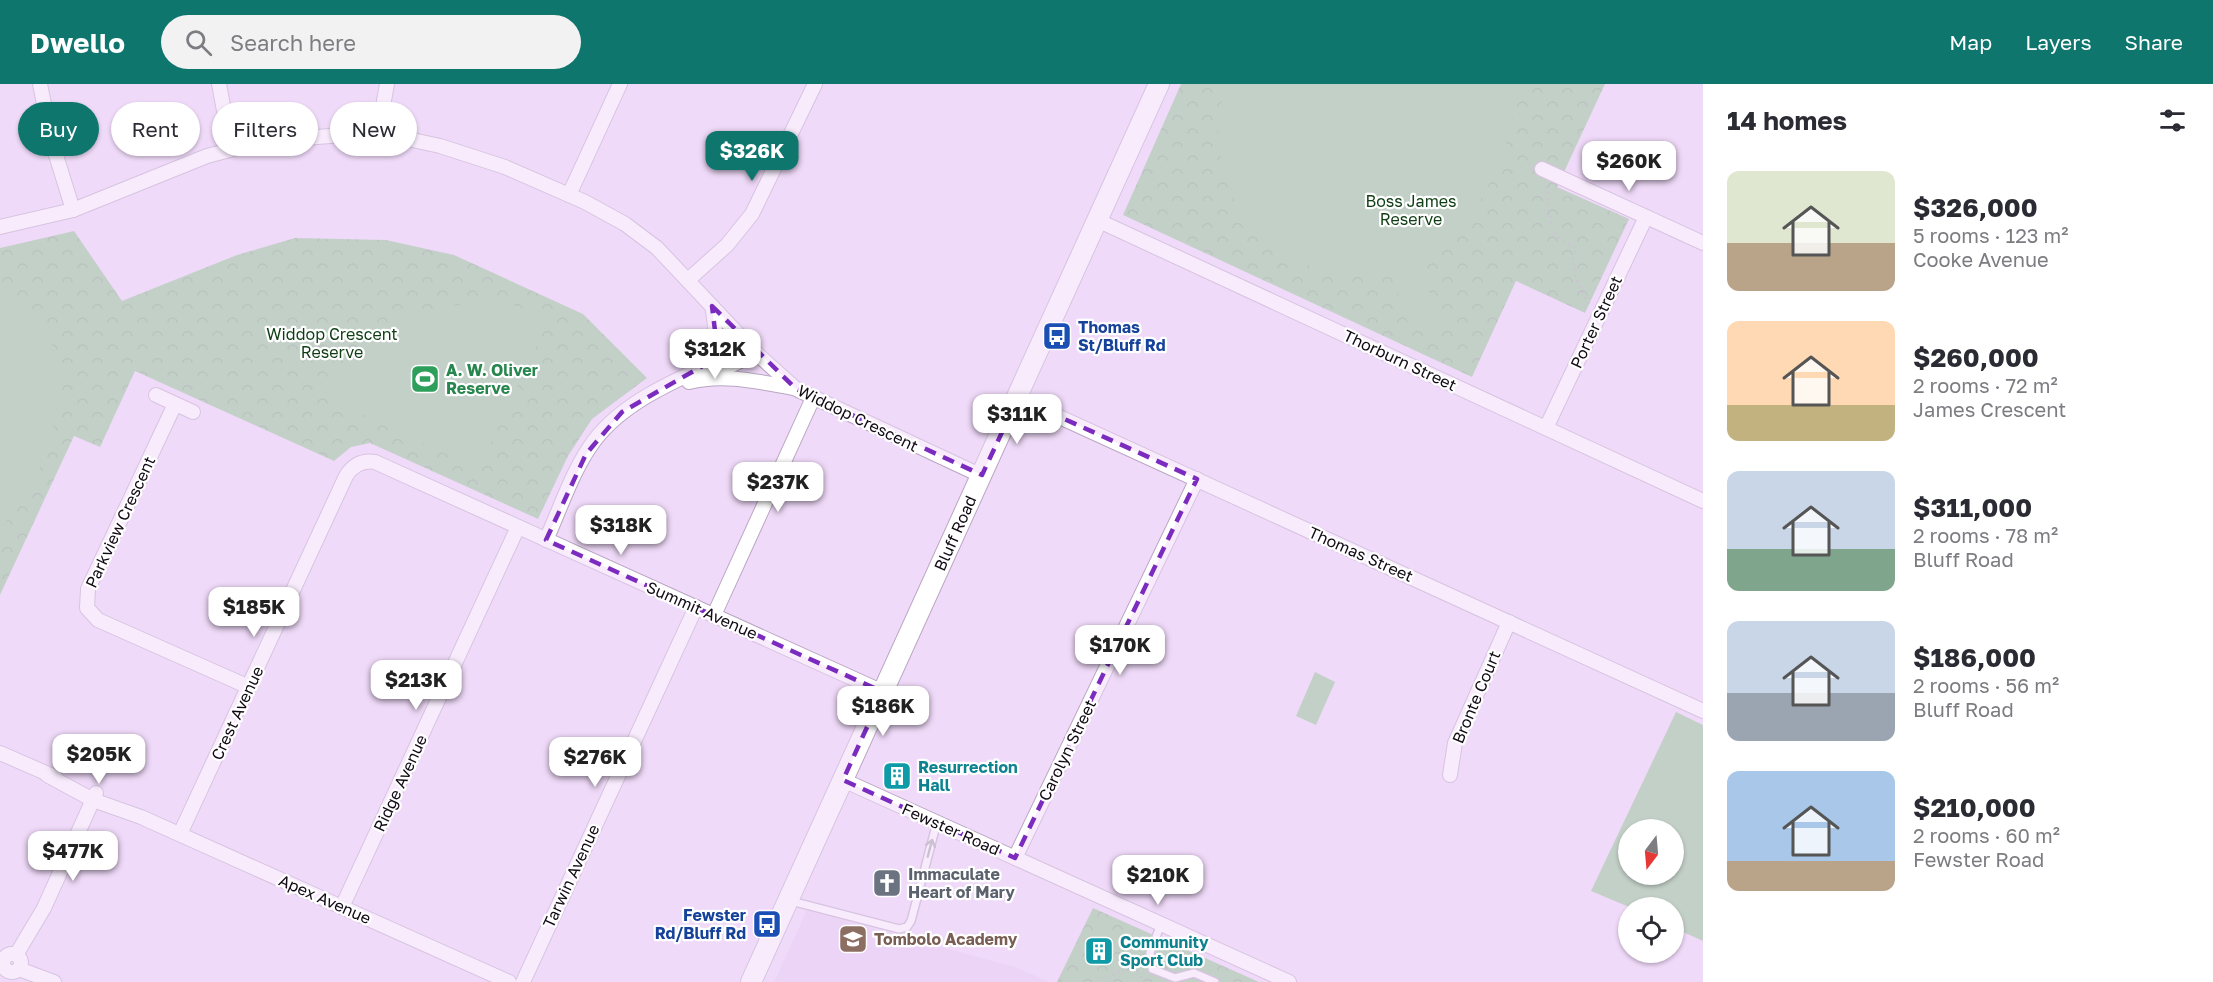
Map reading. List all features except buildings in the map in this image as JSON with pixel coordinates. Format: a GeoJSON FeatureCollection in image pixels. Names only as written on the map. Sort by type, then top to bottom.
{"type":"FeatureCollection","features":[{"type":"Feature","properties":{"kind":"main road","name":"Bluff Road"},"geometry":{"type":"LineString","coordinates":[[751,982],[1159,84]]}},
{"type":"Feature","properties":{"kind":"street"},"geometry":{"type":"LineString","coordinates":[[40,84],[54,150],[73,210]]}},
{"type":"Feature","properties":{"kind":"street"},"geometry":{"type":"LineString","coordinates":[[219,84],[222,102]]}},
{"type":"Feature","properties":{"kind":"street"},"geometry":{"type":"LineString","coordinates":[[384,102],[387,84]]}},
{"type":"Feature","properties":{"kind":"street"},"geometry":{"type":"LineString","coordinates":[[569,195],[620,84]]}},
{"type":"Feature","properties":{"kind":"street"},"geometry":{"type":"LineString","coordinates":[[688,280],[727,245],[752,214],[774,174],[815,84]]}},
{"type":"Feature","properties":{"kind":"street","name":"Widdop Crescent"},"geometry":{"type":"LineString","coordinates":[[417,142],[478,156],[603,211],[645,238],[688,280],[752,350],[796,389],[982,476]]}},
{"type":"Feature","properties":{"kind":"street","name":"Widdop Crescent"},"geometry":{"type":"LineString","coordinates":[[0,227],[73,210],[170,169],[212,155]]}},
{"type":"Feature","properties":{"kind":"street"},"geometry":{"type":"LineString","coordinates":[[1542,169],[1703,243]]}},
{"type":"Feature","properties":{"kind":"street","name":"Porter Street"},"geometry":{"type":"LineString","coordinates":[[1546,428],[1647,217]]}},
{"type":"Feature","properties":{"kind":"street","name":"Thorburn Street"},"geometry":{"type":"LineString","coordinates":[[1097,220],[1703,501]]}},
{"type":"Feature","properties":{"kind":"street"},"geometry":{"type":"LineString","coordinates":[[701,375],[716,339],[712,306]]}},
{"type":"Feature","properties":{"kind":"street"},"geometry":{"type":"LineString","coordinates":[[546,540],[578,469],[594,441],[622,412],[668,387],[701,375],[752,350]]}},
{"type":"Feature","properties":{"kind":"street"},"geometry":{"type":"LineString","coordinates":[[701,375],[751,380],[796,389]]}},
{"type":"Feature","properties":{"kind":"street"},"geometry":{"type":"LineString","coordinates":[[156,395],[193,412]]}},
{"type":"Feature","properties":{"kind":"street"},"geometry":{"type":"LineString","coordinates":[[714,615],[813,398]]}},
{"type":"Feature","properties":{"kind":"street","name":"Thomas Street"},"geometry":{"type":"LineString","coordinates":[[1018,398],[1703,711]]}},
{"type":"Feature","properties":{"kind":"street","name":"Parkview Crescent"},"geometry":{"type":"LineString","coordinates":[[175,404],[88,589],[87,608],[98,620],[249,687]]}},
{"type":"Feature","properties":{"kind":"street","name":"Summit Avenue"},"geometry":{"type":"LineString","coordinates":[[357,464],[375,462],[883,692]]}},
{"type":"Feature","properties":{"kind":"street","name":"Crest Avenue"},"geometry":{"type":"LineString","coordinates":[[180,834],[346,476],[357,464]]}},
{"type":"Feature","properties":{"kind":"street","name":"Carolyn Street"},"geometry":{"type":"LineString","coordinates":[[1015,858],[1197,479]]}},
{"type":"Feature","properties":{"kind":"street","name":"Ridge Avenue"},"geometry":{"type":"LineString","coordinates":[[342,907],[518,527]]}},
{"type":"Feature","properties":{"kind":"street","name":"Tarwin Avenue"},"geometry":{"type":"LineString","coordinates":[[523,982],[696,607]]}},
{"type":"Feature","properties":{"kind":"street","name":"Bronte Court"},"geometry":{"type":"LineString","coordinates":[[1450,775],[1455,743],[1509,622]]}},
{"type":"Feature","properties":{"kind":"street","name":"Apex Avenue"},"geometry":{"type":"LineString","coordinates":[[0,753],[509,982]]}},
{"type":"Feature","properties":{"kind":"street","name":"Fewster Road"},"geometry":{"type":"LineString","coordinates":[[843,780],[1289,982]]}},
{"type":"Feature","properties":{"kind":"street"},"geometry":{"type":"LineString","coordinates":[[54,982],[9,966],[44,908],[94,796]]}},
{"type":"Feature","properties":{"kind":"lane"},"geometry":{"type":"LineString","coordinates":[[788,900],[904,928],[911,921],[937,822]]}},
{"type":"Feature","properties":{"kind":"lane"},"geometry":{"type":"LineString","coordinates":[[1161,924],[1150,953],[1149,961],[1152,969],[1168,977],[1194,973],[1215,982]]}},
{"type":"Feature","properties":{"kind":"path"},"geometry":{"type":"LineString","coordinates":[[1542,169],[1552,229],[1557,237],[1576,249],[1572,260],[1582,291],[1590,305]]}},
{"type":"Feature","properties":{"kind":"path"},"geometry":{"type":"LineString","coordinates":[[1103,982],[1122,970],[1149,961]]}},
{"type":"Feature","properties":{"kind":"path"},"geometry":{"type":"LineString","coordinates":[[1134,966],[1144,982]]}},
{"type":"Feature","properties":{"kind":"highlighted area"},"geometry":{"type":"Polygon","coordinates":[[[712,306],[796,389],[982,475],[1018,398],[1197,479],[1015,858],[843,780],[883,692],[546,540],[586,454],[622,412],[706,364],[716,339],[712,306]]]}},
{"type":"Feature","properties":{"kind":"shaded area","name":"Tombolo Academy"},"geometry":{"type":"Polygon","coordinates":[[[807,910],[1018,968],[1049,982],[774,982],[807,910]]]}},
{"type":"Feature","properties":{"kind":"green space","name":"Boss James Reserve"},"geometry":{"type":"Polygon","coordinates":[[[1181,84],[1605,84],[1557,187],[1629,219],[1585,313],[1516,281],[1472,377],[1123,215],[1181,84]]]}},
{"type":"Feature","properties":{"kind":"green space"},"geometry":{"type":"Polygon","coordinates":[[[1228,84],[1516,84],[1507,139],[1483,196],[1457,231],[1418,260],[1440,323],[1411,332],[1390,270],[1354,273],[1317,268],[1290,257],[1266,241],[1247,220],[1232,196],[1223,169],[1218,141],[1220,112],[1228,84]]]}},
{"type":"Feature","properties":{"kind":"green space","name":"Widdop Crescent Reserve"},"geometry":{"type":"Polygon","coordinates":[[[74,231],[122,301],[237,255],[295,238],[386,240],[454,255],[583,314],[647,378],[592,419],[568,456],[538,519],[370,443],[351,447],[334,461],[135,371],[100,447],[74,436],[0,595],[0,248],[74,231]]]}},
{"type":"Feature","properties":{"kind":"green space"},"geometry":{"type":"Polygon","coordinates":[[[0,287],[30,307],[49,335],[57,367],[57,402],[50,438],[38,472],[20,503],[0,528],[0,287]]]}},
{"type":"Feature","properties":{"kind":"green space","name":"A. W. Oliver Reserve"},"geometry":{"type":"Polygon","coordinates":[[[482,303],[512,305],[550,317],[478,469],[319,394],[354,354],[388,326],[429,310],[453,305],[482,303]]]}},
{"type":"Feature","properties":{"kind":"green space"},"geometry":{"type":"Polygon","coordinates":[[[1315,672],[1335,682],[1316,725],[1296,716],[1315,672]]]}},
{"type":"Feature","properties":{"kind":"green space"},"geometry":{"type":"Polygon","coordinates":[[[1676,712],[1703,725],[1703,941],[1684,932],[1684,897],[1618,897],[1618,902],[1591,891],[1618,834],[1618,885],[1684,885],[1684,819],[1625,819],[1676,712]]]}},
{"type":"Feature","properties":{"kind":"green space"},"geometry":{"type":"Polygon","coordinates":[[[1093,908],[1259,982],[1057,982],[1093,908]]]}},
{"type":"Feature","properties":{"kind":"place","name":"Thomas St/Bluff Rd"},"geometry":{"type":"Point","coordinates":[1057,336]}},
{"type":"Feature","properties":{"kind":"place","name":"A. W. Oliver Reserve"},"geometry":{"type":"Point","coordinates":[425,379]}},
{"type":"Feature","properties":{"kind":"place","name":"Resurrection Hall"},"geometry":{"type":"Point","coordinates":[897,776]}},
{"type":"Feature","properties":{"kind":"place","name":"Immaculate Heart of Mary"},"geometry":{"type":"Point","coordinates":[887,883]}},
{"type":"Feature","properties":{"kind":"place","name":"Fewster Rd/Bluff Rd"},"geometry":{"type":"Point","coordinates":[767,924]}},
{"type":"Feature","properties":{"kind":"place","name":"Tombolo Academy"},"geometry":{"type":"Point","coordinates":[853,939]}},
{"type":"Feature","properties":{"kind":"place","name":"Community Sport Club"},"geometry":{"type":"Point","coordinates":[1099,951]}}]}
